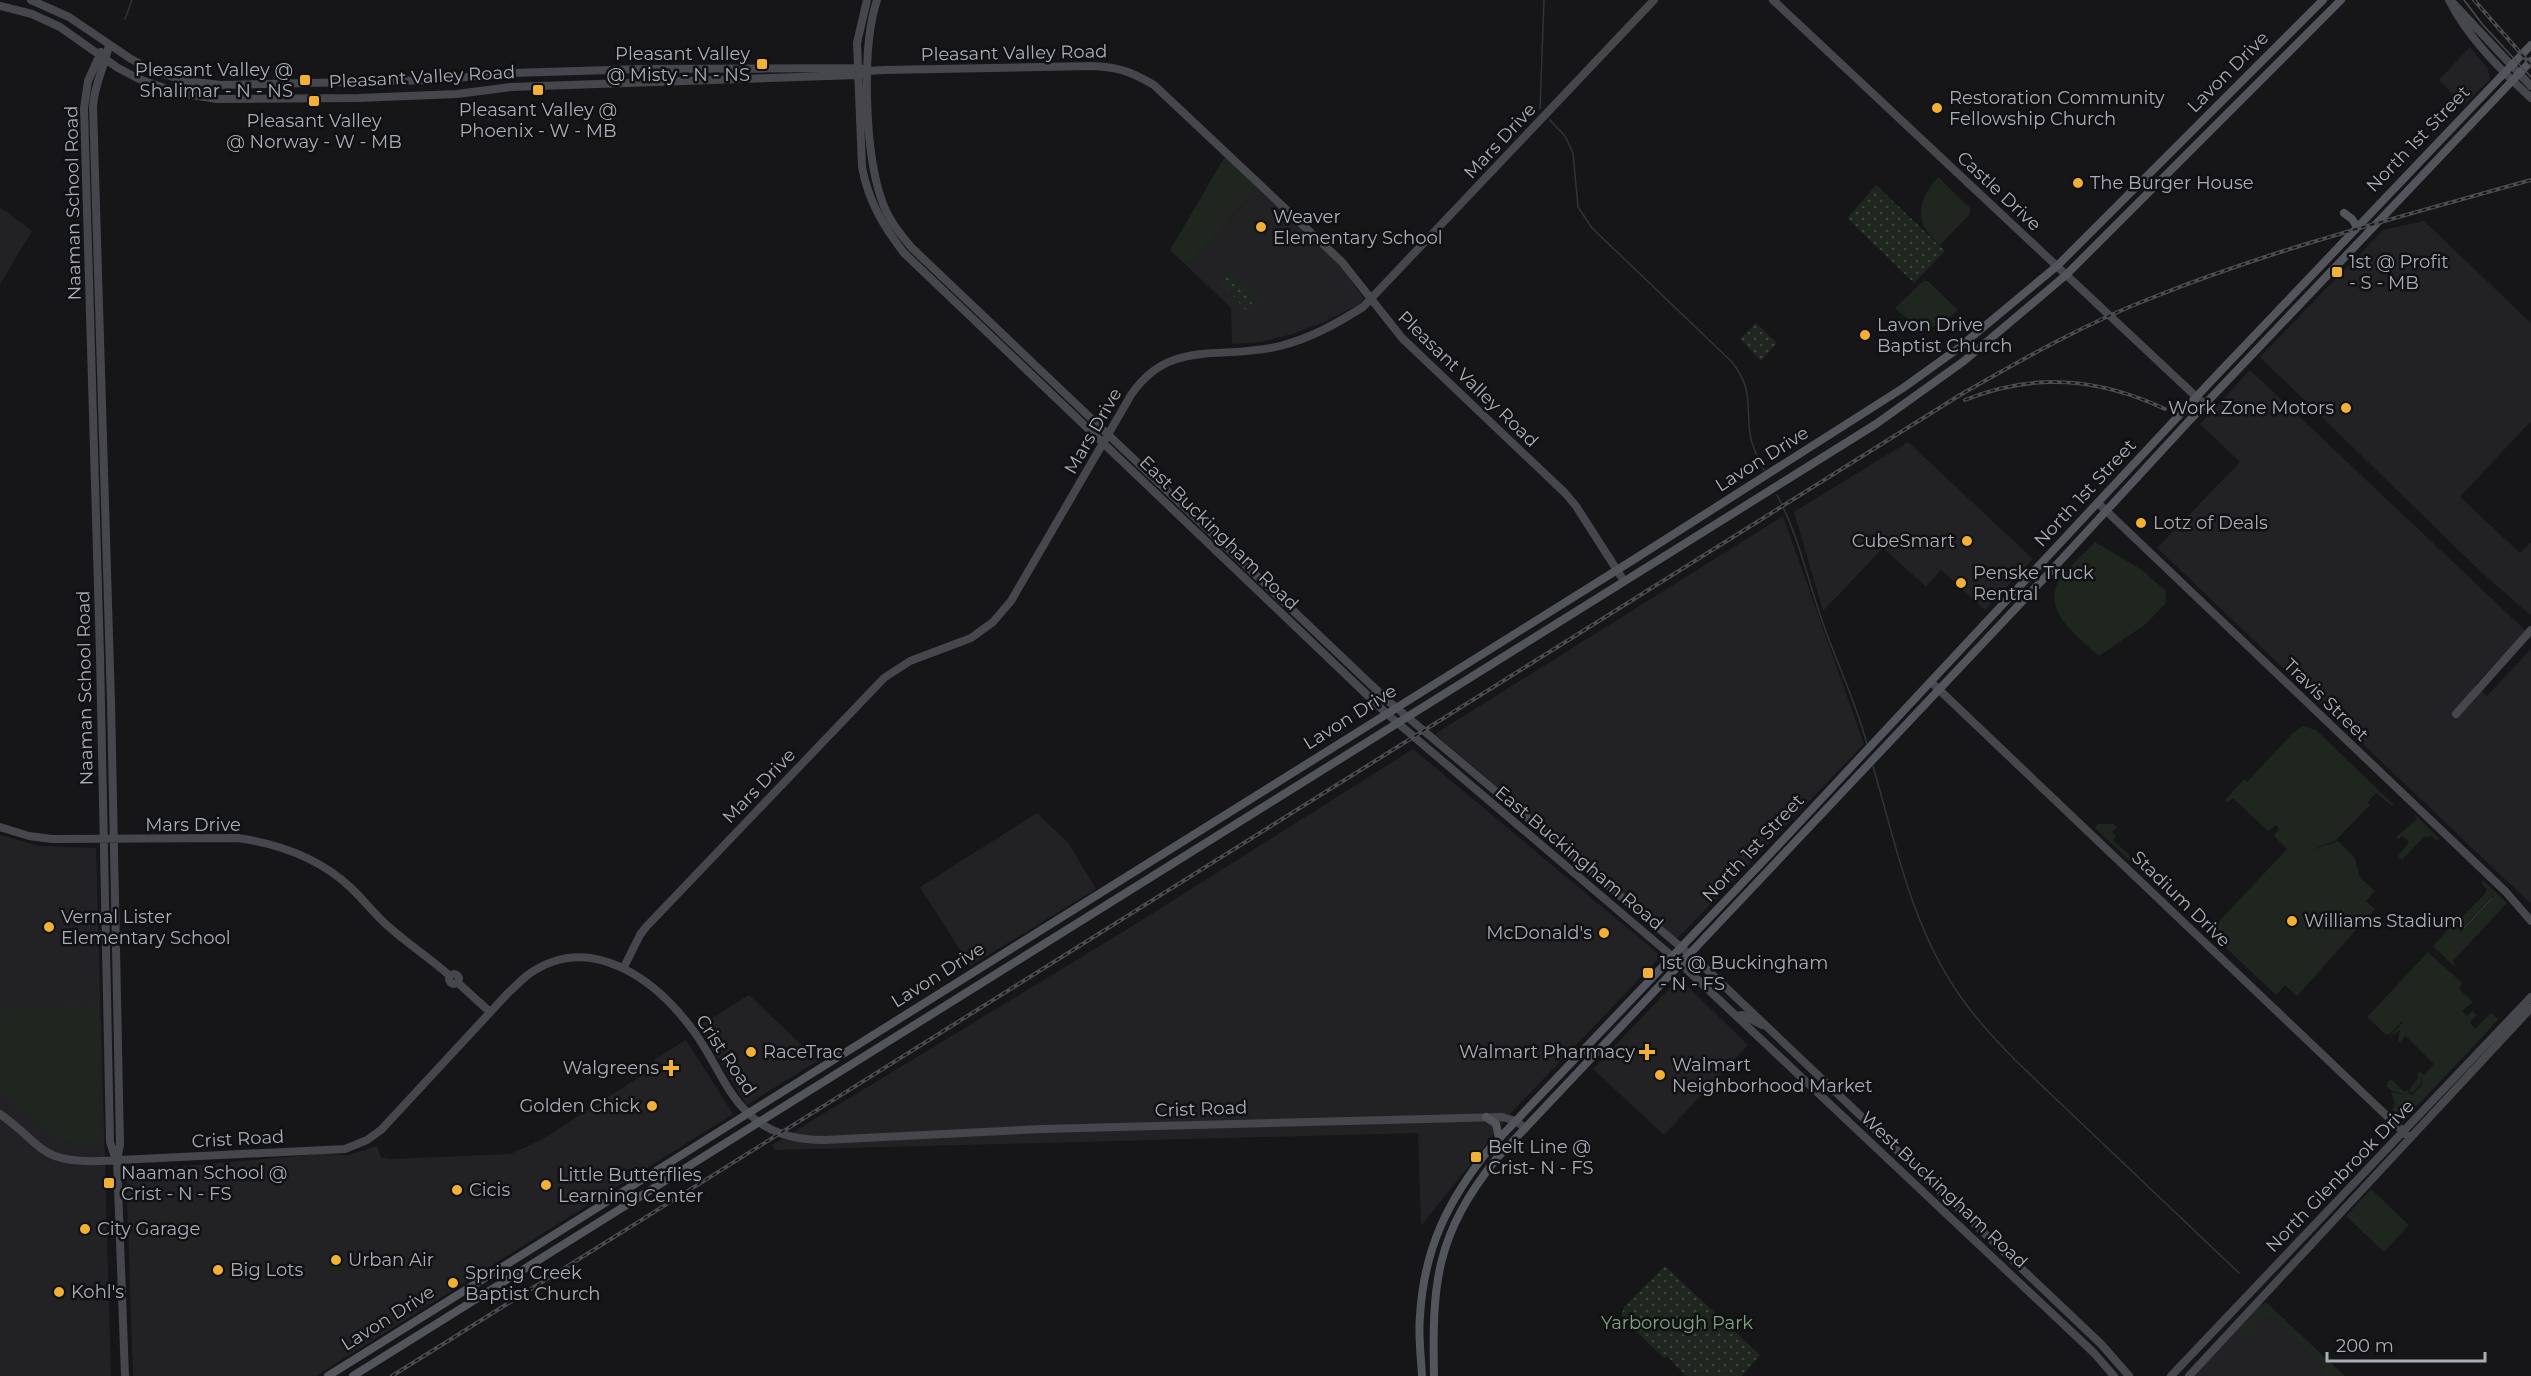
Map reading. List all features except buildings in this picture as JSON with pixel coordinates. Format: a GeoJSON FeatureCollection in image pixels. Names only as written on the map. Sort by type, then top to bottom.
{"type":"FeatureCollection","features":[{"type":"Feature","properties":{"kind":"main road","name":"Pleasant Valley Road"},"geometry":{"type":"LineString","coordinates":[[31,0],[69,17],[109,45],[154,71],[186,81],[221,85],[435,80],[512,73],[867,71],[1091,66],[1116,67],[1132,72],[1154,85],[1342,262],[1402,338],[1565,493],[1576,506],[1624,581]]}},
{"type":"Feature","properties":{"kind":"main road","name":"East Buckingham Road"},"geometry":{"type":"LineString","coordinates":[[867,0],[860,25],[858,71],[862,167],[865,184],[877,215],[904,253],[1386,713],[1671,955]]}},
{"type":"Feature","properties":{"kind":"main road","name":"East Buckingham Road"},"geometry":{"type":"LineString","coordinates":[[877,0],[871,22],[867,71],[872,169],[882,204],[895,227],[912,248],[1395,708],[1688,954]]}},
{"type":"Feature","properties":{"kind":"main road","name":"Mars Drive"},"geometry":{"type":"LineString","coordinates":[[624,967],[646,927],[884,678],[910,661],[971,638],[993,622],[1011,602],[1138,385],[1170,360],[1190,355],[1261,350],[1306,338],[1333,326],[1371,300],[1654,0]]}},
{"type":"Feature","properties":{"kind":"main road","name":"Castle Drive"},"geometry":{"type":"LineString","coordinates":[[1773,0],[2205,405]]}},
{"type":"Feature","properties":{"kind":"main road","name":"Lavon Drive"},"geometry":{"type":"LineString","coordinates":[[328,1376],[1855,420],[1937,363],[2057,266],[2323,0]]}},
{"type":"Feature","properties":{"kind":"main road","name":"Lavon Drive"},"geometry":{"type":"LineString","coordinates":[[353,1376],[1864,431],[1909,400],[1990,340],[2066,275],[2341,0]]}},
{"type":"Feature","properties":{"kind":"main road"},"geometry":{"type":"LineString","coordinates":[[2450,0],[2461,23],[2516,77],[2531,98]]}},
{"type":"Feature","properties":{"kind":"main road","name":"Pleasant Valley Road"},"geometry":{"type":"LineString","coordinates":[[0,6],[48,21],[70,33],[118,68],[151,84],[179,93],[217,99],[359,98],[457,94],[511,87],[858,71]]}},
{"type":"Feature","properties":{"kind":"main road","name":"Naaman School Road"},"geometry":{"type":"LineString","coordinates":[[109,45],[99,54],[88,81],[84,108],[101,665],[102,839],[110,1142],[117,1161]]}},
{"type":"Feature","properties":{"kind":"main road","name":"Naaman School Road"},"geometry":{"type":"LineString","coordinates":[[109,45],[107,59],[96,83],[93,106],[114,839],[120,1145],[117,1161],[125,1376]]}},
{"type":"Feature","properties":{"kind":"main road","name":"North 1st Street"},"geometry":{"type":"LineString","coordinates":[[1422,1376],[1420,1317],[1426,1269],[1442,1220],[1468,1175],[1499,1138],[1671,955],[1748,883],[1865,766],[2046,558],[2531,45]]}},
{"type":"Feature","properties":{"kind":"main road","name":"North 1st Street"},"geometry":{"type":"LineString","coordinates":[[1434,1376],[1433,1314],[1439,1269],[1448,1237],[1464,1203],[1477,1183],[1680,963],[1873,742],[2055,566],[2531,61]]}},
{"type":"Feature","properties":{"kind":"main road"},"geometry":{"type":"LineString","coordinates":[[2516,77],[2531,86]]}},
{"type":"Feature","properties":{"kind":"main road"},"geometry":{"type":"LineString","coordinates":[[2344,213],[2357,227]]}},
{"type":"Feature","properties":{"kind":"main road"},"geometry":{"type":"LineString","coordinates":[[2316,272],[2324,279]]}},
{"type":"Feature","properties":{"kind":"main road"},"geometry":{"type":"LineString","coordinates":[[1909,400],[1935,376],[1938,369],[1937,363]]}},
{"type":"Feature","properties":{"kind":"main road"},"geometry":{"type":"LineString","coordinates":[[1855,420],[1864,431]]}},
{"type":"Feature","properties":{"kind":"main road"},"geometry":{"type":"LineString","coordinates":[[2111,489],[2119,496]]}},
{"type":"Feature","properties":{"kind":"main road","name":"Travis Street"},"geometry":{"type":"LineString","coordinates":[[2098,503],[2506,892],[2531,921]]}},
{"type":"Feature","properties":{"kind":"main road"},"geometry":{"type":"LineString","coordinates":[[2046,558],[2055,566]]}},
{"type":"Feature","properties":{"kind":"main road"},"geometry":{"type":"LineString","coordinates":[[2456,714],[2531,630]]}},
{"type":"Feature","properties":{"kind":"main road","name":"Stadium Drive"},"geometry":{"type":"LineString","coordinates":[[1934,685],[2410,1138]]}},
{"type":"Feature","properties":{"kind":"main road"},"geometry":{"type":"LineString","coordinates":[[1878,752],[1901,719],[1901,713]]}},
{"type":"Feature","properties":{"kind":"main road","name":"Mars Drive"},"geometry":{"type":"LineString","coordinates":[[0,827],[42,838],[238,838],[293,852],[319,864],[348,885],[386,925],[428,956],[450,976],[450,982],[458,982],[490,1012]]}},
{"type":"Feature","properties":{"kind":"main road"},"geometry":{"type":"LineString","coordinates":[[1552,855],[1560,846]]}},
{"type":"Feature","properties":{"kind":"main road"},"geometry":{"type":"LineString","coordinates":[[1610,903],[1616,895]]}},
{"type":"Feature","properties":{"kind":"main road"},"geometry":{"type":"LineString","coordinates":[[1048,925],[1056,937]]}},
{"type":"Feature","properties":{"kind":"main road","name":"West Buckingham Road"},"geometry":{"type":"LineString","coordinates":[[1688,954],[1769,1028],[2101,1344],[2129,1376]]}},
{"type":"Feature","properties":{"kind":"main road","name":"West Buckingham Road"},"geometry":{"type":"LineString","coordinates":[[1671,955],[2094,1353],[2114,1376]]}},
{"type":"Feature","properties":{"kind":"main road","name":"Crist Road"},"geometry":{"type":"LineString","coordinates":[[0,1114],[52,1157],[81,1162],[321,1151],[354,1146],[381,1130],[490,1012],[530,974],[556,961],[593,958],[624,967],[651,985],[693,1029],[748,1113],[780,1133],[808,1140],[1041,1129],[1486,1117],[1508,1117],[1526,1128]]}},
{"type":"Feature","properties":{"kind":"main road","name":"North Glenbrook Drive"},"geometry":{"type":"LineString","coordinates":[[2171,1376],[2531,997]]}},
{"type":"Feature","properties":{"kind":"main road","name":"North Glenbrook Drive"},"geometry":{"type":"LineString","coordinates":[[2189,1376],[2531,1008]]}},
{"type":"Feature","properties":{"kind":"main road"},"geometry":{"type":"LineString","coordinates":[[1737,1016],[1743,1015],[1769,1028]]}},
{"type":"Feature","properties":{"kind":"main road"},"geometry":{"type":"LineString","coordinates":[[1583,1049],[1593,1056]]}},
{"type":"Feature","properties":{"kind":"main road"},"geometry":{"type":"LineString","coordinates":[[1486,1117],[1496,1124],[1499,1138]]}},
{"type":"Feature","properties":{"kind":"main road"},"geometry":{"type":"LineString","coordinates":[[502,1266],[510,1278]]}},
{"type":"Feature","properties":{"kind":"main road"},"geometry":{"type":"LineString","coordinates":[[384,1340],[392,1352]]}},
{"type":"Feature","properties":{"kind":"shaded area"},"geometry":{"type":"Polygon","coordinates":[[[2470,47],[2488,69],[2490,79],[2464,105],[2439,80],[2470,47]]]}},
{"type":"Feature","properties":{"kind":"shaded area","name":"Weaver Elementary School"},"geometry":{"type":"Polygon","coordinates":[[[1259,187],[1341,266],[1364,299],[1358,305],[1322,323],[1292,334],[1261,342],[1232,344],[1231,308],[1187,266],[1259,187]]]}},
{"type":"Feature","properties":{"kind":"shaded area"},"geometry":{"type":"Polygon","coordinates":[[[0,207],[32,231],[0,284],[0,207]]]}},
{"type":"Feature","properties":{"kind":"shaded area"},"geometry":{"type":"Polygon","coordinates":[[[2424,221],[2531,323],[2531,421],[2460,497],[2520,553],[2531,542],[2531,616],[2478,569],[2260,357],[2383,230],[2424,221]]]}},
{"type":"Feature","properties":{"kind":"shaded area"},"geometry":{"type":"Polygon","coordinates":[[[2250,370],[2526,631],[2475,685],[2487,696],[2531,649],[2531,904],[2157,548],[2240,462],[2200,424],[2250,370]]]}},
{"type":"Feature","properties":{"kind":"shaded area"},"geometry":{"type":"Polygon","coordinates":[[[1908,442],[2033,559],[1985,610],[1941,570],[1926,587],[1883,548],[1823,611],[1794,512],[1908,442]]]}},
{"type":"Feature","properties":{"kind":"shaded area"},"geometry":{"type":"Polygon","coordinates":[[[1783,516],[1864,744],[1677,939],[1435,734],[1783,516]]]}},
{"type":"Feature","properties":{"kind":"shaded area"},"geometry":{"type":"Polygon","coordinates":[[[1413,749],[1661,956],[1512,1112],[1421,1226],[1418,1133],[775,1150],[772,1145],[1126,930],[1413,749]]]}},
{"type":"Feature","properties":{"kind":"shaded area"},"geometry":{"type":"Polygon","coordinates":[[[1037,813],[1069,844],[1096,889],[970,966],[920,887],[1037,813]]]}},
{"type":"Feature","properties":{"kind":"shaded area"},"geometry":{"type":"Polygon","coordinates":[[[0,835],[40,846],[96,848],[111,1376],[0,1376],[0,835]]]}},
{"type":"Feature","properties":{"kind":"shaded area"},"geometry":{"type":"Polygon","coordinates":[[[1679,978],[1748,1045],[1664,1135],[1593,1069],[1679,978]]]}},
{"type":"Feature","properties":{"kind":"shaded area"},"geometry":{"type":"Polygon","coordinates":[[[749,995],[811,1054],[822,1058],[747,1105],[698,1027],[749,995]]]}},
{"type":"Feature","properties":{"kind":"shaded area"},"geometry":{"type":"Polygon","coordinates":[[[686,1040],[733,1114],[316,1376],[133,1376],[126,1171],[322,1154],[348,1155],[377,1146],[381,1157],[389,1159],[510,1154],[541,1140],[652,1069],[655,1059],[686,1040]]]}},
{"type":"Feature","properties":{"kind":"shaded area"},"geometry":{"type":"Polygon","coordinates":[[[2261,1303],[2339,1376],[2192,1376],[2261,1303]]]}},
{"type":"Feature","properties":{"kind":"green space"},"geometry":{"type":"Polygon","coordinates":[[[1224,158],[1227,158],[1259,187],[1187,266],[1170,250],[1224,158]]]}},
{"type":"Feature","properties":{"kind":"green space"},"geometry":{"type":"Polygon","coordinates":[[[1938,177],[1970,208],[1970,214],[1940,245],[1925,229],[1921,213],[1923,200],[1938,177]]]}},
{"type":"Feature","properties":{"kind":"green space"},"geometry":{"type":"Polygon","coordinates":[[[1876,185],[1945,251],[1914,283],[1847,218],[1876,185]]]}},
{"type":"Feature","properties":{"kind":"green space"},"geometry":{"type":"Polygon","coordinates":[[[1229,273],[1257,298],[1246,310],[1220,282],[1229,273]]]}},
{"type":"Feature","properties":{"kind":"green space"},"geometry":{"type":"Polygon","coordinates":[[[1923,281],[1928,281],[1958,310],[1934,326],[1919,326],[1895,308],[1923,281]]]}},
{"type":"Feature","properties":{"kind":"green space"},"geometry":{"type":"Polygon","coordinates":[[[1756,323],[1777,343],[1761,361],[1740,339],[1756,323]]]}},
{"type":"Feature","properties":{"kind":"green space"},"geometry":{"type":"Polygon","coordinates":[[[2095,542],[2142,570],[2166,591],[2166,603],[2146,624],[2099,656],[2063,621],[2057,611],[2055,600],[2056,588],[2062,576],[2095,542]]]}},
{"type":"Feature","properties":{"kind":"green space"},"geometry":{"type":"Polygon","coordinates":[[[2303,726],[2316,730],[2394,805],[2392,806],[2376,793],[2368,802],[2370,805],[2336,840],[2310,851],[2338,841],[2355,858],[2360,878],[2375,891],[2366,901],[2375,909],[2297,996],[2285,985],[2276,995],[2209,932],[2287,849],[2274,836],[2279,829],[2276,825],[2268,831],[2233,798],[2227,803],[2225,800],[2244,779],[2247,782],[2293,733],[2303,726]]]}},
{"type":"Feature","properties":{"kind":"green space"},"geometry":{"type":"Polygon","coordinates":[[[2413,813],[2440,839],[2436,840],[2430,835],[2428,838],[2425,836],[2402,860],[2398,856],[2409,842],[2402,836],[2399,839],[2396,837],[2417,819],[2413,813]]]}},
{"type":"Feature","properties":{"kind":"green space"},"geometry":{"type":"Polygon","coordinates":[[[2098,824],[2113,824],[2117,827],[2112,832],[2116,836],[2113,840],[2138,863],[2149,858],[2152,863],[2143,873],[2095,828],[2098,824]]]}},
{"type":"Feature","properties":{"kind":"green space"},"geometry":{"type":"Polygon","coordinates":[[[2483,880],[2507,903],[2453,961],[2456,968],[2433,946],[2455,922],[2461,932],[2494,897],[2492,896],[2465,925],[2458,921],[2485,894],[2487,889],[2481,883],[2483,880]]]}},
{"type":"Feature","properties":{"kind":"green space"},"geometry":{"type":"Polygon","coordinates":[[[2428,952],[2462,983],[2459,989],[2473,1002],[2462,1011],[2467,1016],[2472,1011],[2477,1015],[2470,1022],[2475,1029],[2491,1013],[2499,1019],[2404,1120],[2392,1109],[2395,1104],[2391,1092],[2412,1095],[2422,1085],[2422,1076],[2421,1084],[2412,1093],[2409,1090],[2419,1077],[2417,1075],[2420,1072],[2424,1075],[2434,1064],[2406,1036],[2400,1042],[2398,1041],[2400,1030],[2389,1037],[2402,1021],[2389,1035],[2367,1017],[2428,952]]]}},
{"type":"Feature","properties":{"kind":"green space"},"geometry":{"type":"Polygon","coordinates":[[[100,1006],[99,1142],[73,1142],[52,1134],[0,1087],[0,1009],[100,1006]]]}},
{"type":"Feature","properties":{"kind":"green space"},"geometry":{"type":"Polygon","coordinates":[[[2391,1079],[2404,1092],[2407,1090],[2411,1094],[2392,1091],[2385,1085],[2388,1085],[2391,1079]]]}},
{"type":"Feature","properties":{"kind":"green space"},"geometry":{"type":"Polygon","coordinates":[[[2371,1189],[2409,1225],[2384,1252],[2346,1216],[2371,1189]]]}},
{"type":"Feature","properties":{"kind":"green space","name":"Yarborough Park"},"geometry":{"type":"Polygon","coordinates":[[[1665,1266],[1760,1355],[1742,1376],[1686,1376],[1667,1356],[1664,1358],[1621,1317],[1624,1307],[1665,1266]]]}},
{"type":"Feature","properties":{"kind":"green space"},"geometry":{"type":"Polygon","coordinates":[[[2266,1302],[2345,1376],[2323,1376],[2319,1362],[2271,1316],[2268,1318],[2265,1315],[2255,1326],[2258,1330],[2252,1335],[2244,1333],[2241,1328],[2266,1302]]]}},
{"type":"Feature","properties":{"kind":"waterway"},"geometry":{"type":"LineString","coordinates":[[125,19],[132,0]]}},
{"type":"Feature","properties":{"kind":"waterway"},"geometry":{"type":"LineString","coordinates":[[1540,109],[1544,0]]}},
{"type":"Feature","properties":{"kind":"waterway"},"geometry":{"type":"LineString","coordinates":[[1550,120],[1565,136],[1573,153],[1578,207],[1592,228],[1732,362],[1739,372],[1746,388],[1751,439],[1764,470]]}},
{"type":"Feature","properties":{"kind":"waterway"},"geometry":{"type":"LineString","coordinates":[[1777,495],[1797,543],[1867,744]]}},
{"type":"Feature","properties":{"kind":"waterway"},"geometry":{"type":"LineString","coordinates":[[1873,766],[1897,853],[1916,910],[1940,964],[1963,1000],[2015,1060],[2239,1273]]}},
{"type":"Feature","properties":{"kind":"waterway"},"geometry":{"type":"LineString","coordinates":[[2456,921],[2464,928],[2492,898]]}},
{"type":"Feature","properties":{"kind":"tram line"},"geometry":{"type":"LineString","coordinates":[[2464,0],[2483,25],[2531,77]]}},
{"type":"Feature","properties":{"kind":"railway"},"geometry":{"type":"LineString","coordinates":[[2474,0],[2531,65]]}},
{"type":"Feature","properties":{"kind":"railway"},"geometry":{"type":"LineString","coordinates":[[392,1376],[1960,395],[2007,368],[2104,318],[2200,279],[2293,248],[2531,180]]}},
{"type":"Feature","properties":{"kind":"railway"},"geometry":{"type":"LineString","coordinates":[[1965,400],[2016,385],[2066,382],[2116,391],[2165,409]]}},
{"type":"Feature","properties":{"kind":"place","name":"Pleasant Valley @ Misty - N - NS"},"geometry":{"type":"Point","coordinates":[762,64]}},
{"type":"Feature","properties":{"kind":"place","name":"Pleasant Valley @ Shalimar - N - NS"},"geometry":{"type":"Point","coordinates":[305,80]}},
{"type":"Feature","properties":{"kind":"place","name":"Pleasant Valley @ Phoenix - W - MB"},"geometry":{"type":"Point","coordinates":[538,90]}},
{"type":"Feature","properties":{"kind":"place","name":"Pleasant Valley @ Norway - W - MB"},"geometry":{"type":"Point","coordinates":[314,101]}},
{"type":"Feature","properties":{"kind":"place","name":"Restoration Community Fellowship Church"},"geometry":{"type":"Point","coordinates":[1937,108]}},
{"type":"Feature","properties":{"kind":"place","name":"The Burger House"},"geometry":{"type":"Point","coordinates":[2078,183]}},
{"type":"Feature","properties":{"kind":"place","name":"Weaver Elementary School"},"geometry":{"type":"Point","coordinates":[1261,227]}},
{"type":"Feature","properties":{"kind":"place","name":"1st @ Profit - S - MB"},"geometry":{"type":"Point","coordinates":[2337,272]}},
{"type":"Feature","properties":{"kind":"place","name":"Lavon Drive Baptist Church"},"geometry":{"type":"Point","coordinates":[1865,335]}},
{"type":"Feature","properties":{"kind":"place","name":"Work Zone Motors"},"geometry":{"type":"Point","coordinates":[2346,408]}},
{"type":"Feature","properties":{"kind":"place","name":"Lotz of Deals"},"geometry":{"type":"Point","coordinates":[2141,523]}},
{"type":"Feature","properties":{"kind":"place","name":"CubeSmart"},"geometry":{"type":"Point","coordinates":[1967,541]}},
{"type":"Feature","properties":{"kind":"place","name":"Penske Truck Rentral"},"geometry":{"type":"Point","coordinates":[1961,583]}},
{"type":"Feature","properties":{"kind":"place","name":"Williams Stadium"},"geometry":{"type":"Point","coordinates":[2292,921]}},
{"type":"Feature","properties":{"kind":"place","name":"Vernal Lister Elementary School"},"geometry":{"type":"Point","coordinates":[49,927]}},
{"type":"Feature","properties":{"kind":"place","name":"McDonald's"},"geometry":{"type":"Point","coordinates":[1604,933]}},
{"type":"Feature","properties":{"kind":"place","name":"1st @ Buckingham - N - FS"},"geometry":{"type":"Point","coordinates":[1648,973]}},
{"type":"Feature","properties":{"kind":"place","name":"RaceTrac"},"geometry":{"type":"Point","coordinates":[751,1052]}},
{"type":"Feature","properties":{"kind":"place","name":"Walmart Pharmacy"},"geometry":{"type":"Point","coordinates":[1647,1052]}},
{"type":"Feature","properties":{"kind":"place","name":"Walgreens"},"geometry":{"type":"Point","coordinates":[671,1068]}},
{"type":"Feature","properties":{"kind":"place","name":"Walmart Neighborhood Market"},"geometry":{"type":"Point","coordinates":[1660,1075]}},
{"type":"Feature","properties":{"kind":"place","name":"Golden Chick"},"geometry":{"type":"Point","coordinates":[652,1106]}},
{"type":"Feature","properties":{"kind":"place","name":"Belt Line @ Crist- N - FS"},"geometry":{"type":"Point","coordinates":[1476,1157]}},
{"type":"Feature","properties":{"kind":"place","name":"Naaman School @ Crist - N - FS"},"geometry":{"type":"Point","coordinates":[109,1183]}},
{"type":"Feature","properties":{"kind":"place","name":"Little Butterflies Learning Center"},"geometry":{"type":"Point","coordinates":[546,1185]}},
{"type":"Feature","properties":{"kind":"place","name":"Cicis"},"geometry":{"type":"Point","coordinates":[457,1190]}},
{"type":"Feature","properties":{"kind":"place","name":"City Garage"},"geometry":{"type":"Point","coordinates":[85,1229]}},
{"type":"Feature","properties":{"kind":"place","name":"Urban Air"},"geometry":{"type":"Point","coordinates":[336,1260]}},
{"type":"Feature","properties":{"kind":"place","name":"Big Lots"},"geometry":{"type":"Point","coordinates":[218,1270]}},
{"type":"Feature","properties":{"kind":"place","name":"Spring Creek Baptist Church"},"geometry":{"type":"Point","coordinates":[453,1283]}},
{"type":"Feature","properties":{"kind":"place","name":"Kohl's"},"geometry":{"type":"Point","coordinates":[59,1292]}}]}
